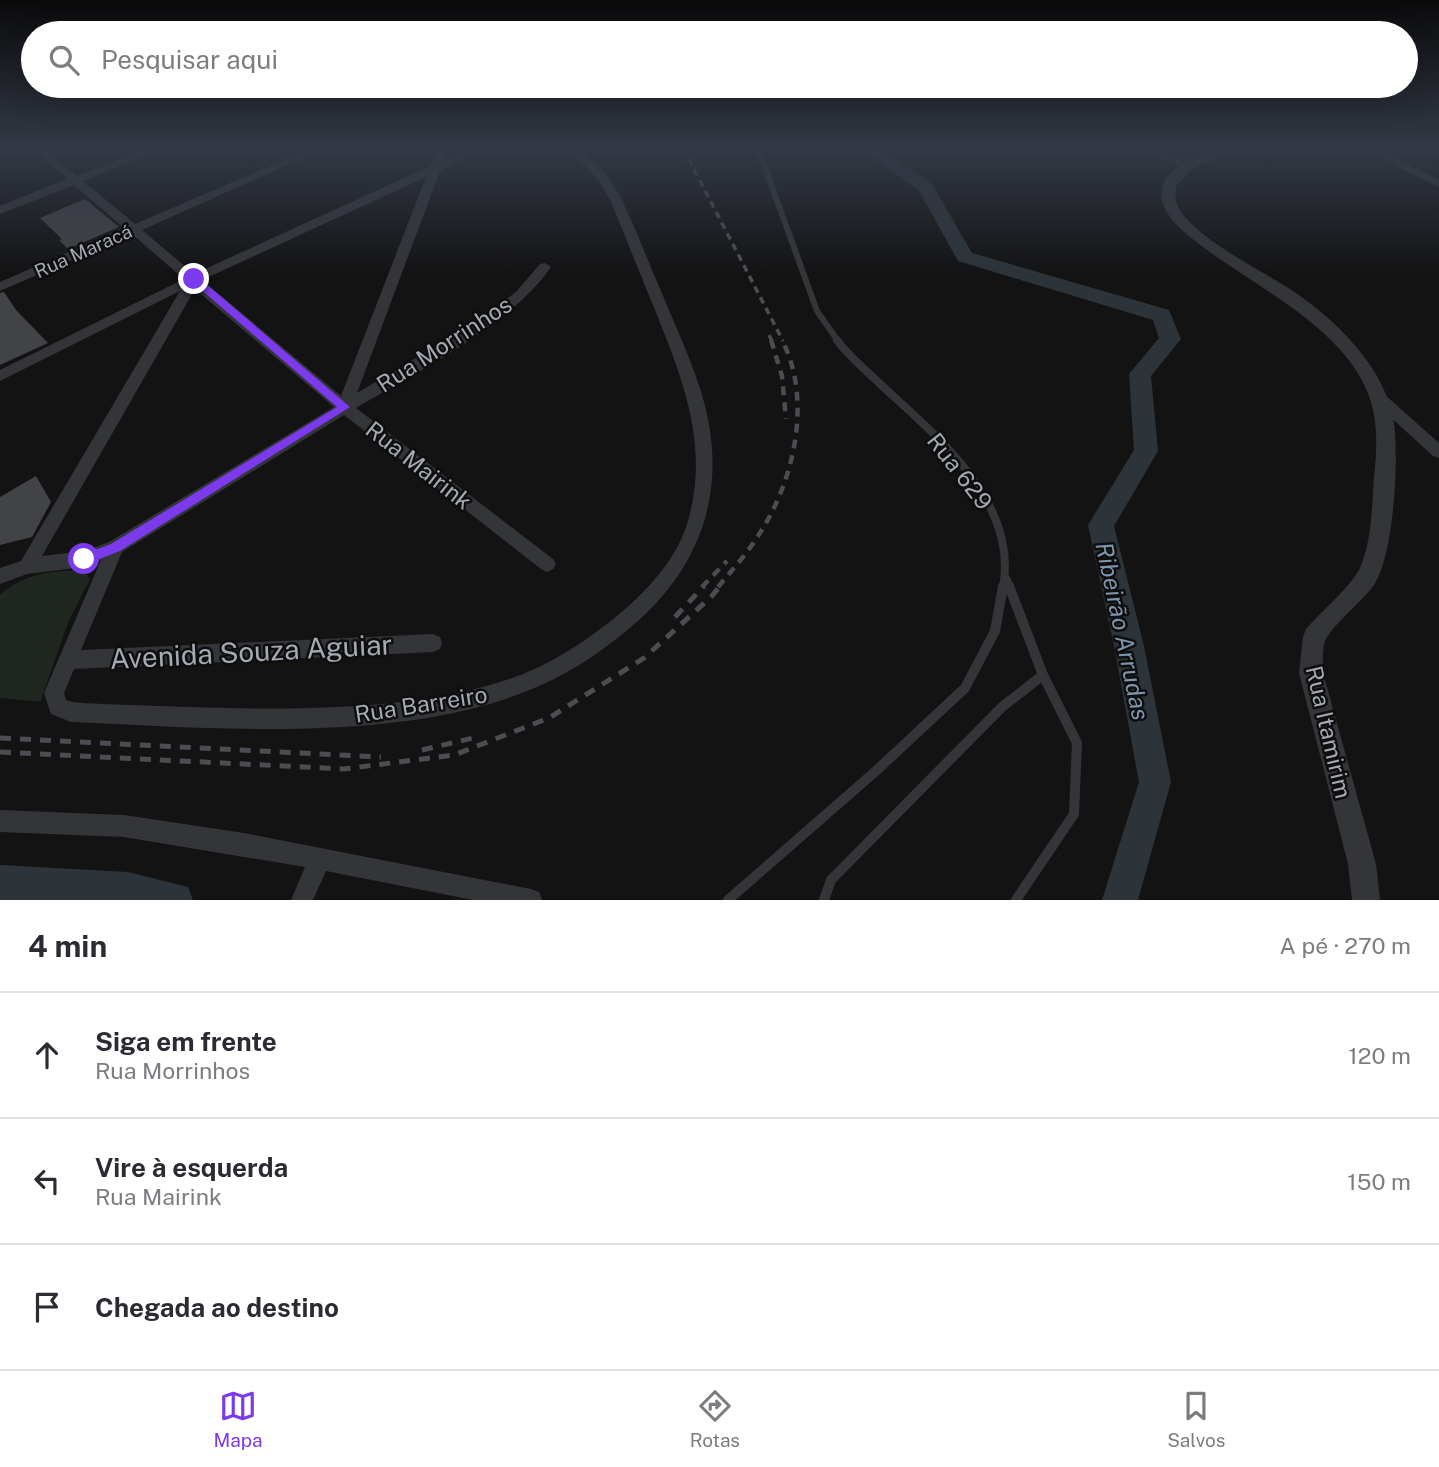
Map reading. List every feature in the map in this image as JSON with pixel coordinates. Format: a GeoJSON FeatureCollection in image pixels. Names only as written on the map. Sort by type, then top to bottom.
{"type":"FeatureCollection","features":[{"type":"Feature","properties":{"kind":"street"},"geometry":{"type":"LineString","coordinates":[[0,210],[51,190]]}},
{"type":"Feature","properties":{"kind":"street","name":"Rua Mairink"},"geometry":{"type":"LineString","coordinates":[[88,190],[345,407],[547,565]]}},
{"type":"Feature","properties":{"kind":"street","name":"Rua Maracá"},"geometry":{"type":"LineString","coordinates":[[0,287],[223,190]]}},
{"type":"Feature","properties":{"kind":"street"},"geometry":{"type":"LineString","coordinates":[[0,376],[194,279],[389,190]]}},
{"type":"Feature","properties":{"kind":"street"},"geometry":{"type":"LineString","coordinates":[[345,407],[427,190]]}},
{"type":"Feature","properties":{"kind":"street","name":"Rua Barreiro"},"geometry":{"type":"LineString","coordinates":[[68,660],[54,693],[58,707],[71,712],[290,719],[387,713],[453,703],[496,692],[543,674],[599,641],[628,618],[672,575],[687,551],[697,524],[705,454],[703,419],[691,378],[610,190]]}},
{"type":"Feature","properties":{"kind":"street","name":"Rua Itamirim"},"geometry":{"type":"LineString","coordinates":[[1168,190],[1170,205],[1188,229],[1288,296],[1307,312],[1356,362],[1379,398],[1386,425],[1376,553],[1366,578],[1314,637],[1311,652],[1311,673],[1362,864],[1366,900]]}},
{"type":"Feature","properties":{"kind":"street","name":"Rua Morrinhos"},"geometry":{"type":"LineString","coordinates":[[0,576],[27,566],[84,559],[116,548],[478,327],[521,295],[545,267]]}},
{"type":"Feature","properties":{"kind":"street"},"geometry":{"type":"LineString","coordinates":[[27,566],[194,279]]}},
{"type":"Feature","properties":{"kind":"street"},"geometry":{"type":"LineString","coordinates":[[1379,398],[1439,452]]}},
{"type":"Feature","properties":{"kind":"street"},"geometry":{"type":"LineString","coordinates":[[68,660],[116,548]]}},
{"type":"Feature","properties":{"kind":"street","name":"Avenida Souza Aguiar"},"geometry":{"type":"LineString","coordinates":[[68,660],[433,643]]}},
{"type":"Feature","properties":{"kind":"street"},"geometry":{"type":"LineString","coordinates":[[0,821],[124,826],[244,844],[316,867],[531,900]]}},
{"type":"Feature","properties":{"kind":"street"},"geometry":{"type":"LineString","coordinates":[[302,900],[316,867]]}},
{"type":"Feature","properties":{"kind":"lane","name":"Rua 629"},"geometry":{"type":"LineString","coordinates":[[728,900],[877,770],[965,688],[995,631],[1005,577],[1004,540],[990,502],[935,436],[842,347],[817,311],[773,190]]}},
{"type":"Feature","properties":{"kind":"lane"},"geometry":{"type":"LineString","coordinates":[[1005,577],[1043,675],[1077,743],[1074,814],[1016,900]]}},
{"type":"Feature","properties":{"kind":"lane"},"geometry":{"type":"LineString","coordinates":[[824,900],[831,880],[1002,707],[1043,675]]}},
{"type":"Feature","properties":{"kind":"shaded area"},"geometry":{"type":"Polygon","coordinates":[[[83,570],[90,579],[69,620],[40,702],[0,698],[0,595],[29,578],[83,570]]]}},
{"type":"Feature","properties":{"kind":"building"},"geometry":{"type":"Polygon","coordinates":[[[85,199],[119,227],[68,249],[59,240],[62,239],[40,218],[85,199]]]}},
{"type":"Feature","properties":{"kind":"building"},"geometry":{"type":"Polygon","coordinates":[[[4,292],[16,310],[48,343],[0,365],[0,293],[4,292]]]}},
{"type":"Feature","properties":{"kind":"building"},"geometry":{"type":"Polygon","coordinates":[[[36,476],[51,502],[32,537],[0,545],[0,497],[36,476]]]}},
{"type":"Feature","properties":{"kind":"waterway","name":"Ribeirão Arrudas"},"geometry":{"type":"LineString","coordinates":[[927,190],[965,257],[1162,315],[1170,339],[1140,374],[1146,451],[1101,525],[1129,646],[1155,782],[1120,900]]}},
{"type":"Feature","properties":{"kind":"waterway","name":"Ribeirão Arrudas"},"geometry":{"type":"LineString","coordinates":[[0,883],[128,890],[175,900]]}},
{"type":"Feature","properties":{"kind":"railway"},"geometry":{"type":"LineString","coordinates":[[705,190],[783,341]]}},
{"type":"Feature","properties":{"kind":"railway"},"geometry":{"type":"LineString","coordinates":[[769,335],[772,341]]}},
{"type":"Feature","properties":{"kind":"railway"},"geometry":{"type":"LineString","coordinates":[[771,340],[782,376],[786,419]]}},
{"type":"Feature","properties":{"kind":"railway"},"geometry":{"type":"LineString","coordinates":[[718,587],[744,556],[771,515],[790,466],[798,414],[791,363],[782,340]]}},
{"type":"Feature","properties":{"kind":"railway"},"geometry":{"type":"LineString","coordinates":[[702,587],[727,561]]}},
{"type":"Feature","properties":{"kind":"railway"},"geometry":{"type":"LineString","coordinates":[[675,617],[704,586]]}},
{"type":"Feature","properties":{"kind":"railway"},"geometry":{"type":"LineString","coordinates":[[0,752],[344,769],[454,755],[549,718],[644,658],[720,586]]}},
{"type":"Feature","properties":{"kind":"railway"},"geometry":{"type":"LineString","coordinates":[[0,738],[381,757]]}},
{"type":"Feature","properties":{"kind":"railway"},"geometry":{"type":"LineString","coordinates":[[422,750],[473,738]]}},
{"type":"Feature","properties":{"kind":"route"},"geometry":{"type":"LineString","coordinates":[[84,559],[116,548],[345,407],[194,279]]}}]}
